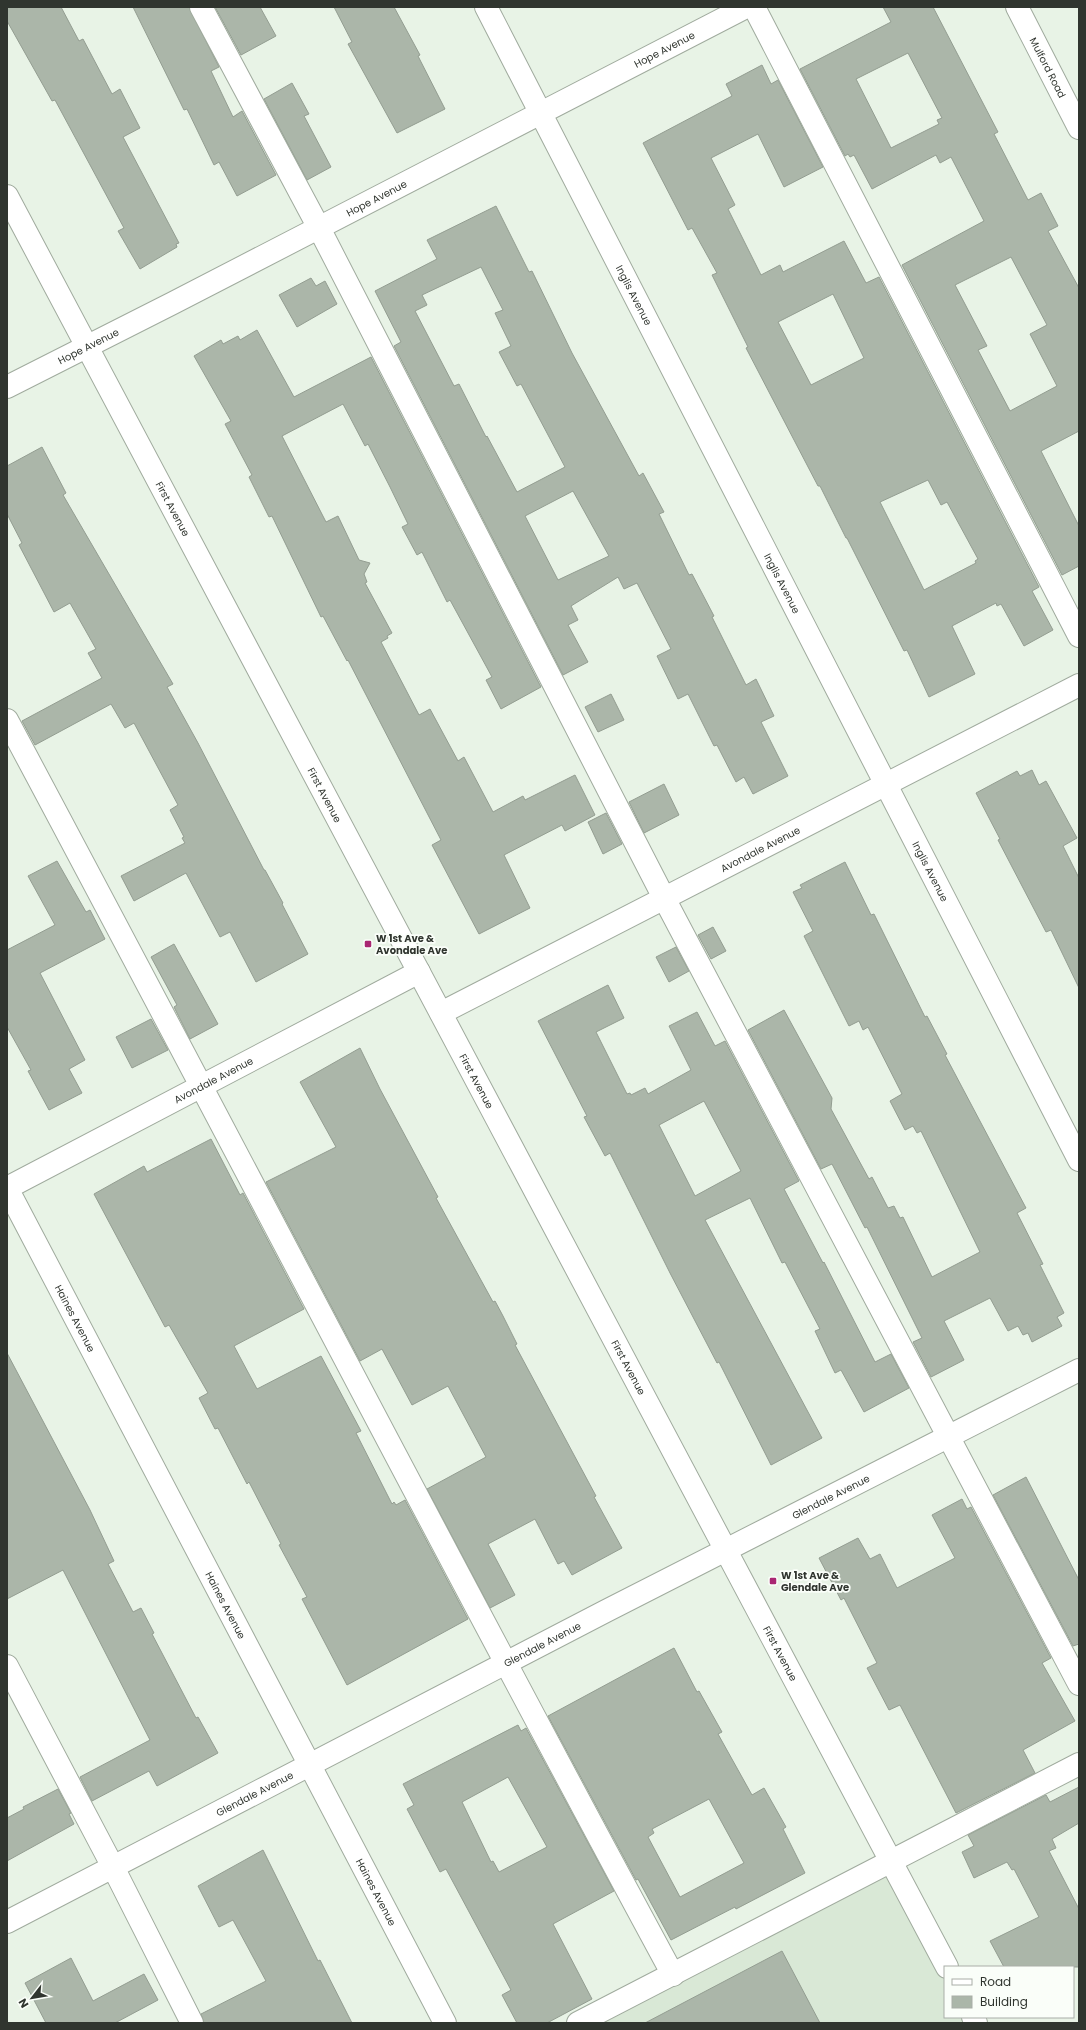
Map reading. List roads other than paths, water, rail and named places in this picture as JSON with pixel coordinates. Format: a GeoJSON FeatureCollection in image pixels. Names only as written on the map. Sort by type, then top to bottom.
{"type":"FeatureCollection","features":[{"type":"Feature","properties":{"kind":"street"},"geometry":{"type":"LineString","coordinates":[[201,7],[319,228],[664,898],[1079,1684]]}},
{"type":"Feature","properties":{"kind":"street","name":"Inglis Avenue"},"geometry":{"type":"LineString","coordinates":[[486,7],[1079,1160]]}},
{"type":"Feature","properties":{"kind":"street","name":"Hope Avenue"},"geometry":{"type":"LineString","coordinates":[[7,387],[319,228],[746,7]]}},
{"type":"Feature","properties":{"kind":"street"},"geometry":{"type":"LineString","coordinates":[[754,7],[1079,636]]}},
{"type":"Feature","properties":{"kind":"street","name":"Mulford Road"},"geometry":{"type":"LineString","coordinates":[[1017,7],[1079,128]]}},
{"type":"Feature","properties":{"kind":"street","name":"First Avenue"},"geometry":{"type":"LineString","coordinates":[[7,196],[88,346],[946,1966]]}},
{"type":"Feature","properties":{"kind":"street","name":"Avondale Avenue"},"geometry":{"type":"LineString","coordinates":[[441,1013],[1079,685]]}},
{"type":"Feature","properties":{"kind":"street"},"geometry":{"type":"LineString","coordinates":[[7,720],[203,1086],[504,1664],[673,1974]]}},
{"type":"Feature","properties":{"kind":"street","name":"Avondale Avenue"},"geometry":{"type":"LineString","coordinates":[[7,1188],[419,972]]}},
{"type":"Feature","properties":{"kind":"street","name":"Haines Avenue"},"geometry":{"type":"LineString","coordinates":[[7,1188],[444,2023]]}},
{"type":"Feature","properties":{"kind":"street","name":"Glendale Avenue"},"geometry":{"type":"LineString","coordinates":[[7,1922],[504,1664],[1079,1370]]}},
{"type":"Feature","properties":{"kind":"street"},"geometry":{"type":"LineString","coordinates":[[7,1666],[113,1867],[192,2023]]}},
{"type":"Feature","properties":{"kind":"street"},"geometry":{"type":"LineString","coordinates":[[578,2023],[1079,1764]]}},
{"type":"Feature","properties":{"kind":"place","name":"W 1st Ave & Avondale Ave"},"geometry":{"type":"Point","coordinates":[368,944]}},
{"type":"Feature","properties":{"kind":"place","name":"W 1st Ave & Glendale Ave"},"geometry":{"type":"Point","coordinates":[773,1581]}}]}
